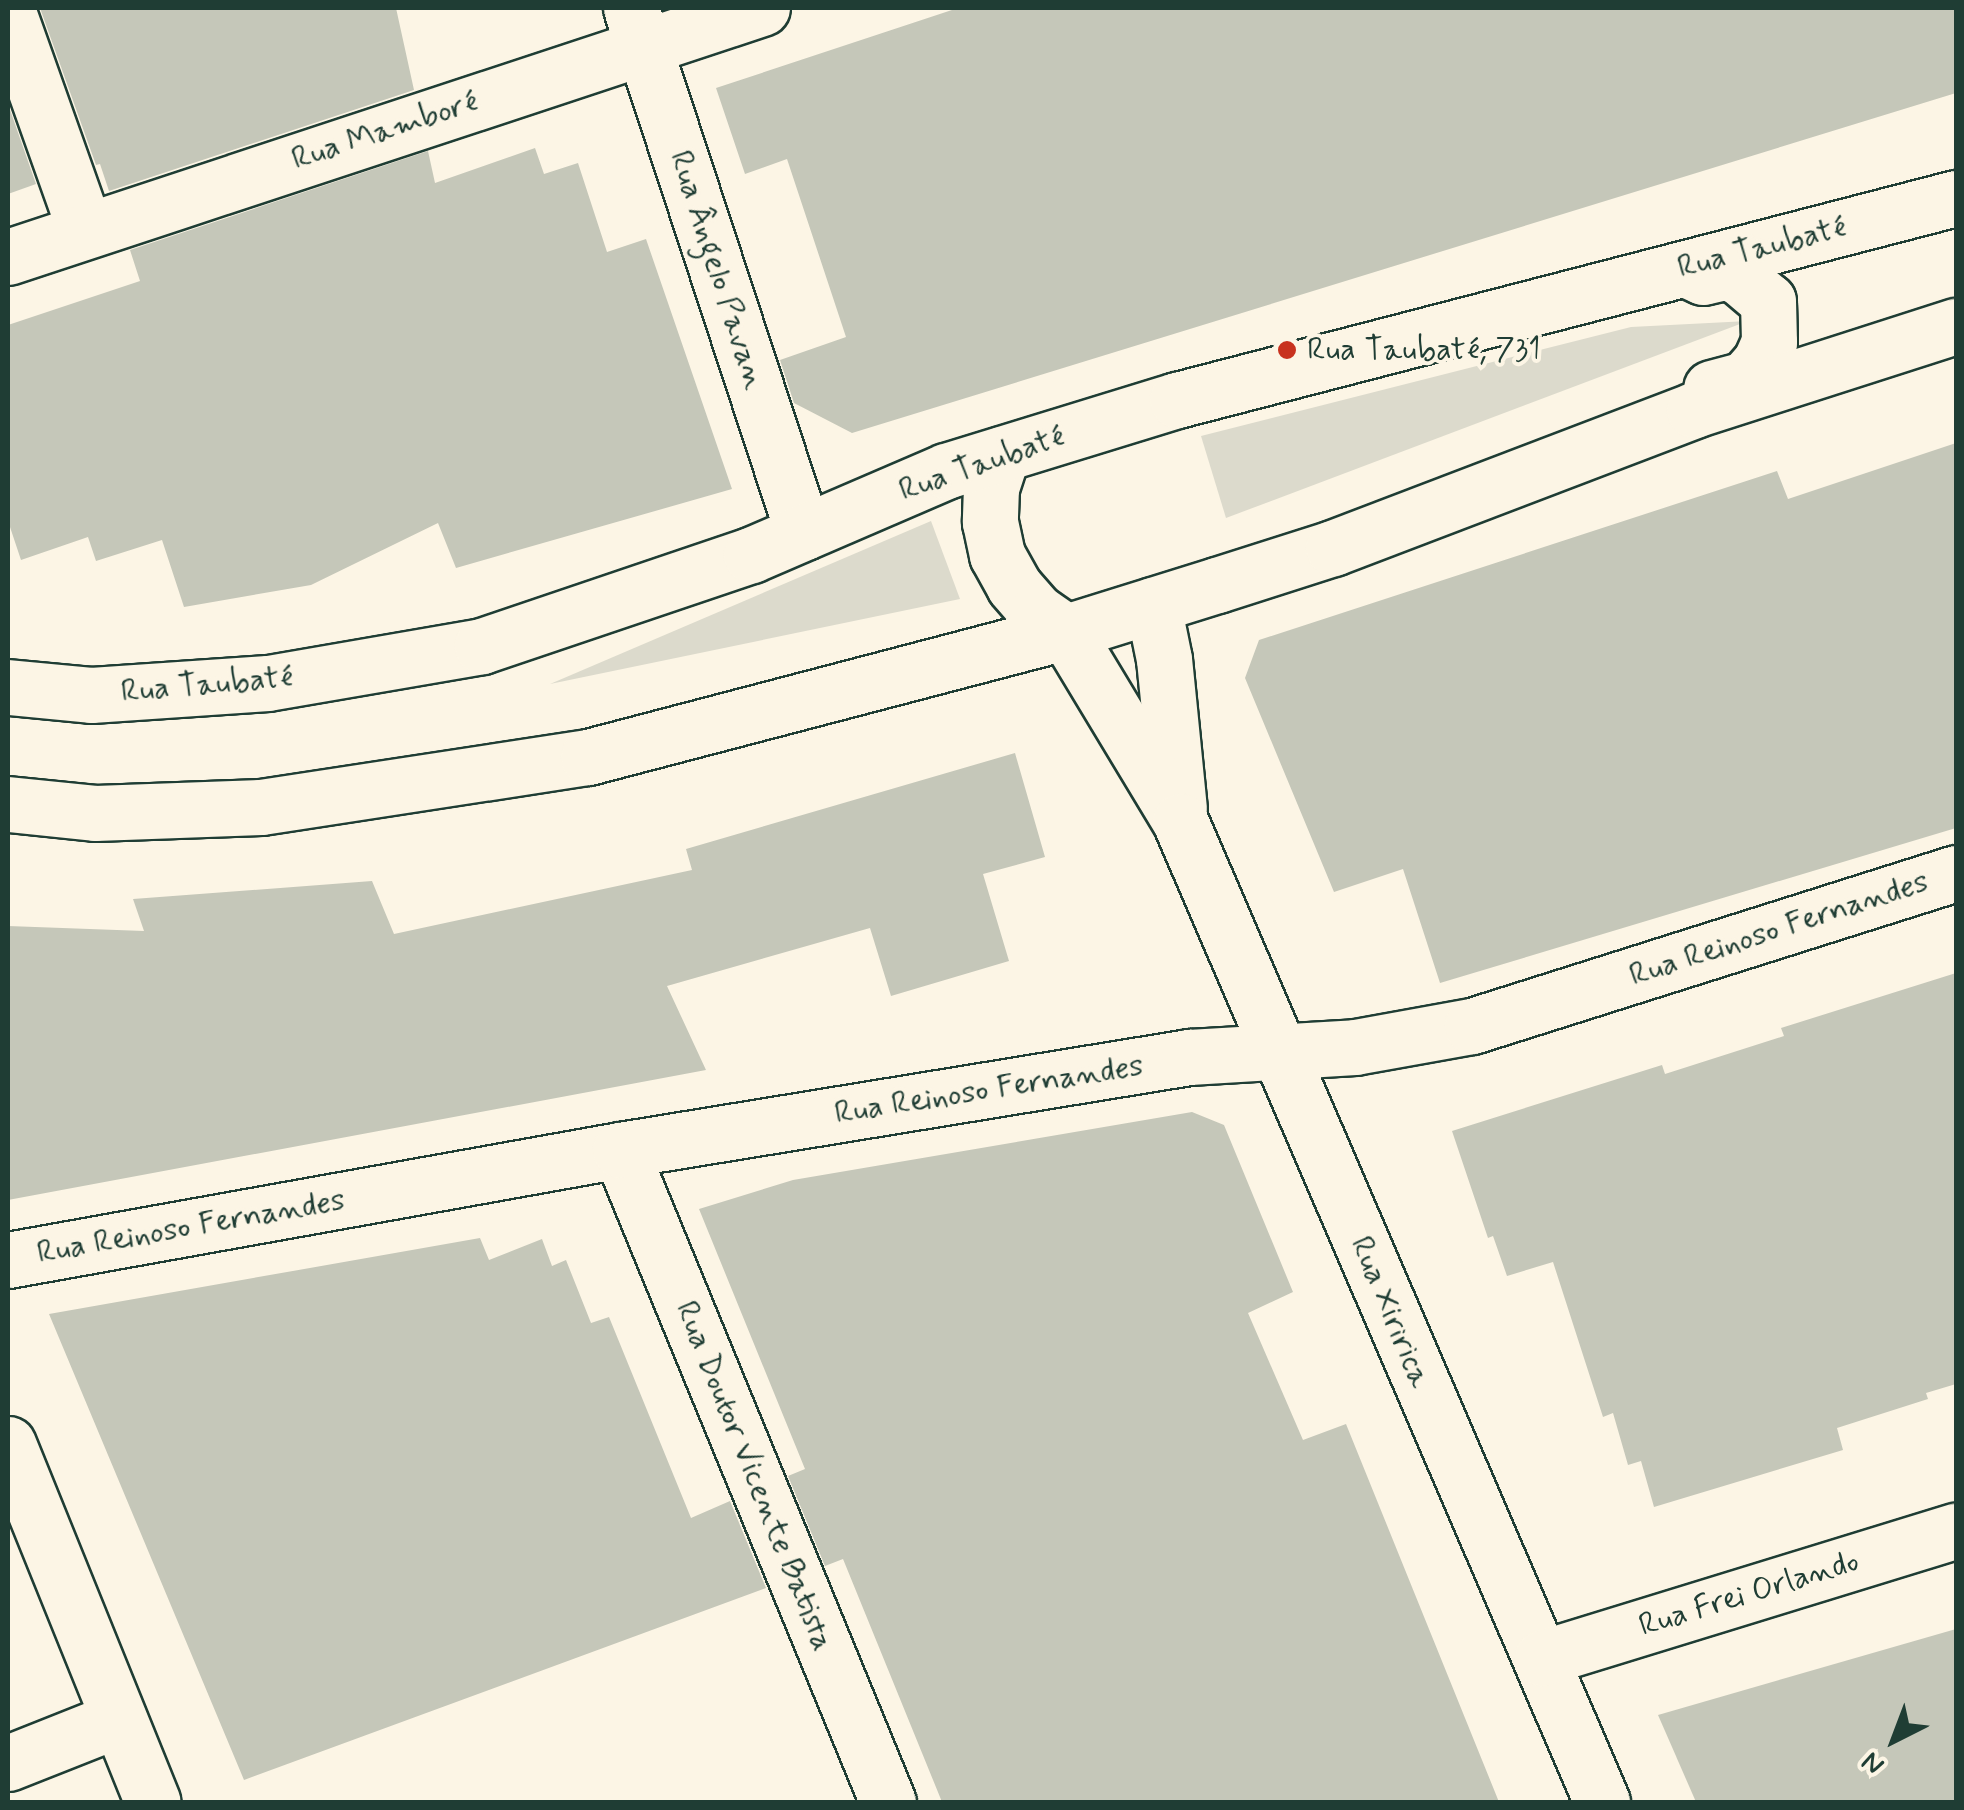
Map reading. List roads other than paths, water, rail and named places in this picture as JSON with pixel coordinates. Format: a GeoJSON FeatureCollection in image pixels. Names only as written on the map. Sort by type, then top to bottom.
{"type":"FeatureCollection","features":[{"type":"Feature","properties":{"kind":"street","name":"Rua Mamboré"},"geometry":{"type":"LineString","coordinates":[[8,257],[638,27],[762,8]]}},
{"type":"Feature","properties":{"kind":"street"},"geometry":{"type":"LineString","coordinates":[[8,12],[85,229]]}},
{"type":"Feature","properties":{"kind":"street","name":"Rua Ângelo Pavan"},"geometry":{"type":"LineString","coordinates":[[638,27],[803,532]]}},
{"type":"Feature","properties":{"kind":"street","name":"Rua Taubaté"},"geometry":{"type":"LineString","coordinates":[[8,687],[92,694],[268,683],[482,646],[751,556],[946,471],[1176,400],[1956,198]]}},
{"type":"Feature","properties":{"kind":"street"},"geometry":{"type":"LineString","coordinates":[[1684,268],[1703,277],[1724,272],[1752,283],[1768,301],[1770,322],[1760,362],[1745,379],[1712,388],[1694,410]]}},
{"type":"Feature","properties":{"kind":"street"},"geometry":{"type":"LineString","coordinates":[[8,804],[96,813],[261,807],[568,760],[1066,632],[1153,605],[1333,548],[1694,410],[1956,326]]}},
{"type":"Feature","properties":{"kind":"street"},"geometry":{"type":"LineString","coordinates":[[1002,454],[991,487],[990,522],[997,556],[1014,586],[1037,612],[1066,632]]}},
{"type":"Feature","properties":{"kind":"street","name":"Rua Xiririca"},"geometry":{"type":"LineString","coordinates":[[1153,605],[1166,672],[1180,821]]}},
{"type":"Feature","properties":{"kind":"street","name":"Rua Xiririca"},"geometry":{"type":"LineString","coordinates":[[1066,632],[1180,821],[1282,1050],[1388,1314],[1602,1802]]}},
{"type":"Feature","properties":{"kind":"street","name":"Rua Reinoso Fernandes"},"geometry":{"type":"LineString","coordinates":[[8,1260],[620,1150],[1189,1057],[1355,1047],[1472,1026],[1956,873]]}},
{"type":"Feature","properties":{"kind":"street","name":"Rua Doutor Vicente Batista"},"geometry":{"type":"LineString","coordinates":[[620,1150],[888,1802]]}},
{"type":"Feature","properties":{"kind":"street"},"geometry":{"type":"LineString","coordinates":[[8,1444],[152,1802]]}},
{"type":"Feature","properties":{"kind":"street","name":"Rua Frei Orlando"},"geometry":{"type":"LineString","coordinates":[[1542,1658],[1956,1530]]}},
{"type":"Feature","properties":{"kind":"street"},"geometry":{"type":"LineString","coordinates":[[8,1763],[119,1719]]}},
{"type":"Feature","properties":{"kind":"place","name":"Rua Taubaté, 731"},"geometry":{"type":"Point","coordinates":[1287,350]}}]}
